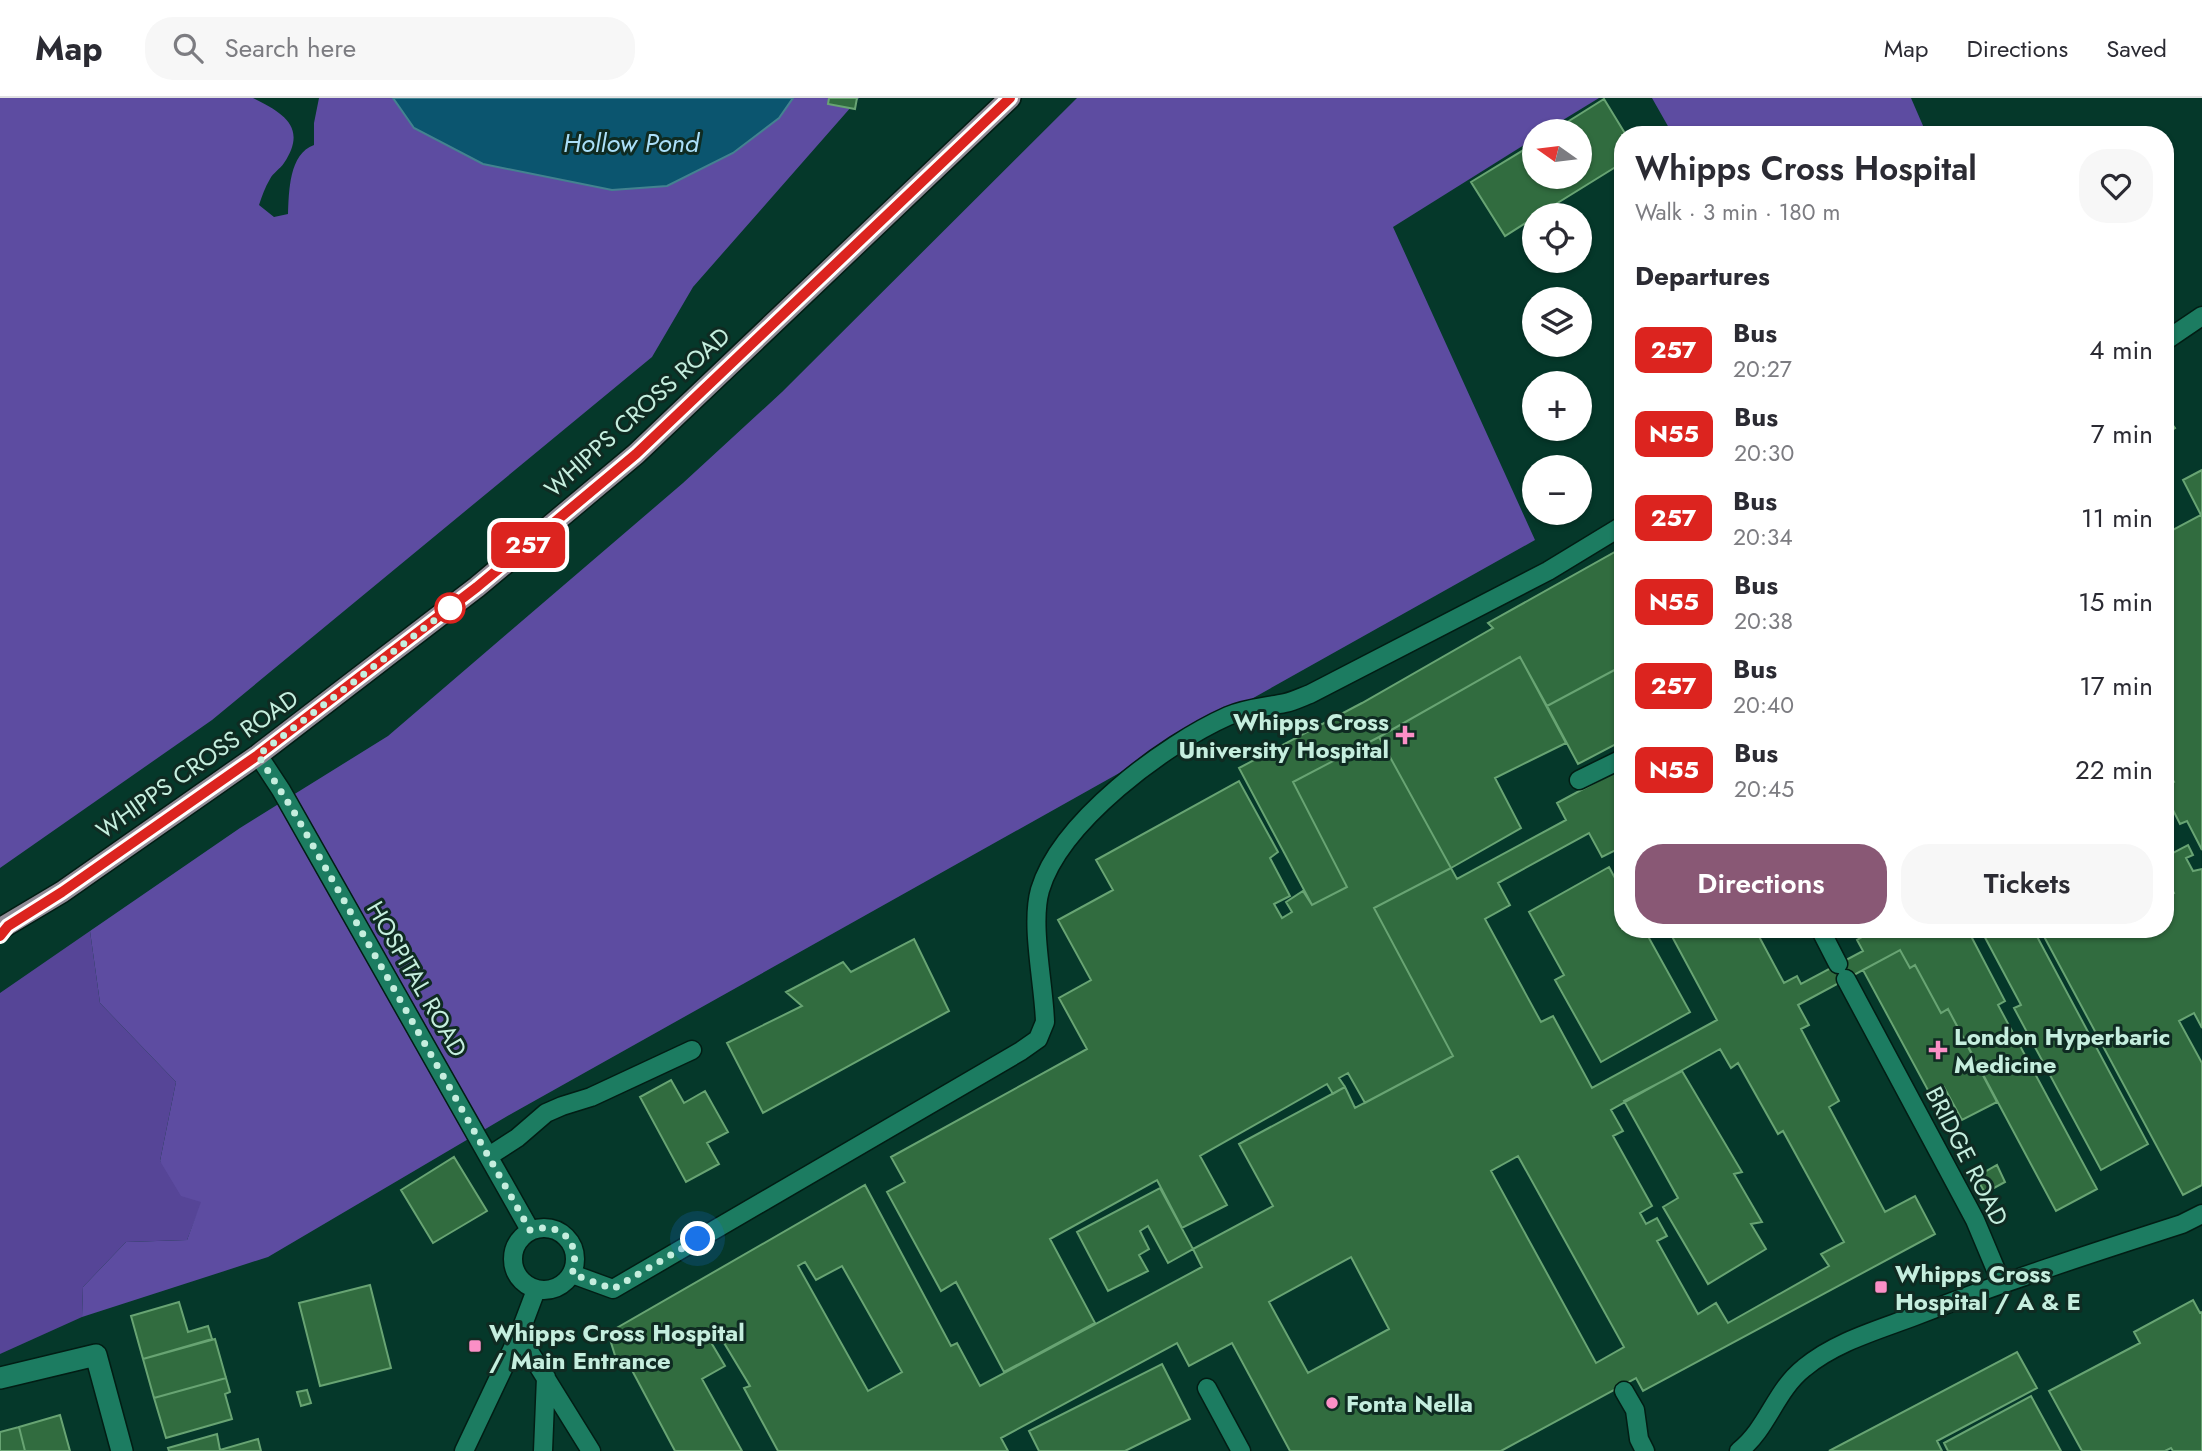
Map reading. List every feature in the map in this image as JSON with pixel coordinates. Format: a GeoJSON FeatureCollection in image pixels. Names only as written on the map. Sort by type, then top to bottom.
{"type":"FeatureCollection","features":[{"type":"Feature","properties":{"kind":"main road","name":"WHIPPS CROSS ROAD"},"geometry":{"type":"LineString","coordinates":[[3,930],[258,755],[477,587],[636,454],[1010,98]]}},
{"type":"Feature","properties":{"kind":"street"},"geometry":{"type":"LineString","coordinates":[[0,1378],[96,1355],[122,1451]]}},
{"type":"Feature","properties":{"kind":"lane"},"geometry":{"type":"LineString","coordinates":[[2174,335],[2202,316]]}},
{"type":"Feature","properties":{"kind":"lane"},"geometry":{"type":"LineString","coordinates":[[572,1274],[613,1289],[1038,1039],[1045,1022],[1037,910],[1040,890],[1050,865],[1066,840],[1096,808],[1169,750],[1231,714],[1287,702],[1310,694],[1548,571],[1614,531]]}},
{"type":"Feature","properties":{"kind":"lane","name":"HOSPITAL ROAD"},"geometry":{"type":"LineString","coordinates":[[258,755],[281,790],[530,1230]]}},
{"type":"Feature","properties":{"kind":"lane"},"geometry":{"type":"LineString","coordinates":[[1579,780],[1614,763]]}},
{"type":"Feature","properties":{"kind":"lane","name":"BRIDGE ROAD"},"geometry":{"type":"LineString","coordinates":[[1825,938],[1975,1220],[2001,1282]]}},
{"type":"Feature","properties":{"kind":"lane"},"geometry":{"type":"LineString","coordinates":[[489,1156],[517,1138],[546,1113],[562,1105],[591,1097],[692,1050]]}},
{"type":"Feature","properties":{"kind":"lane"},"geometry":{"type":"LineString","coordinates":[[1739,1451],[1764,1425],[1782,1391],[1804,1367],[1843,1343],[2001,1282],[2182,1224],[2202,1214]]}},
{"type":"Feature","properties":{"kind":"lane"},"geometry":{"type":"LineString","coordinates":[[551,1228],[565,1235],[575,1253],[572,1274],[561,1286],[550,1290],[536,1290],[518,1277],[512,1259],[514,1247],[530,1230],[551,1228]]}},
{"type":"Feature","properties":{"kind":"lane"},"geometry":{"type":"LineString","coordinates":[[464,1451],[519,1335],[536,1290]]}},
{"type":"Feature","properties":{"kind":"lane"},"geometry":{"type":"LineString","coordinates":[[519,1335],[591,1451]]}},
{"type":"Feature","properties":{"kind":"lane"},"geometry":{"type":"LineString","coordinates":[[543,1451],[546,1377]]}},
{"type":"Feature","properties":{"kind":"lane"},"geometry":{"type":"LineString","coordinates":[[1207,1388],[1241,1451]]}},
{"type":"Feature","properties":{"kind":"lane"},"geometry":{"type":"LineString","coordinates":[[1625,1391],[1635,1410],[1639,1439],[1645,1451]]}},
{"type":"Feature","properties":{"kind":"shaded area"},"geometry":{"type":"Polygon","coordinates":[[[0,98],[253,98],[274,109],[289,123],[293,131],[291,150],[268,182],[259,205],[274,217],[288,214],[290,184],[295,165],[300,156],[314,145],[314,123],[319,98],[393,98],[414,128],[779,118],[793,98],[859,98],[693,287],[652,357],[212,720],[0,868],[0,98]]]}},
{"type":"Feature","properties":{"kind":"shaded area"},"geometry":{"type":"Polygon","coordinates":[[[1077,98],[1599,98],[1565,119],[1522,119],[1522,146],[1393,227],[1522,511],[1522,525],[1528,525],[1535,540],[511,1114],[268,1257],[82,1317],[83,1287],[126,1242],[187,1240],[201,1202],[181,1196],[160,1161],[176,1082],[100,1003],[90,931],[240,828],[388,736],[683,483],[782,392],[1077,98]]]}},
{"type":"Feature","properties":{"kind":"shaded area"},"geometry":{"type":"Polygon","coordinates":[[[1652,98],[1911,98],[1923,126],[1668,126],[1652,98]]]}},
{"type":"Feature","properties":{"kind":"shaded area"},"geometry":{"type":"Polygon","coordinates":[[[90,931],[100,1003],[176,1082],[160,1161],[202,1202],[187,1240],[126,1242],[83,1287],[82,1317],[0,1354],[0,993],[90,931]]]}},
{"type":"Feature","properties":{"kind":"water","name":"Hollow Pond"},"geometry":{"type":"Polygon","coordinates":[[[393,98],[793,98],[779,118],[733,153],[667,186],[612,190],[483,164],[414,128],[393,98]]]}},
{"type":"Feature","properties":{"kind":"building"},"geometry":{"type":"Polygon","coordinates":[[[829,98],[857,98],[855,109],[828,104],[829,98]]]}},
{"type":"Feature","properties":{"kind":"building"},"geometry":{"type":"Polygon","coordinates":[[[1604,99],[1620,126],[1614,126],[1614,168],[1592,182],[1592,119],[1572,119],[1604,99]]]}},
{"type":"Feature","properties":{"kind":"building"},"geometry":{"type":"Polygon","coordinates":[[[1522,151],[1522,189],[1580,189],[1557,203],[1522,203],[1522,225],[1505,236],[1471,182],[1522,151]]]}},
{"type":"Feature","properties":{"kind":"building"},"geometry":{"type":"Polygon","coordinates":[[[2202,470],[2202,850],[2187,821],[2180,824],[2174,812],[2174,529],[2201,515],[2183,480],[2202,470]]]}},
{"type":"Feature","properties":{"kind":"building"},"geometry":{"type":"Polygon","coordinates":[[[1614,552],[1614,670],[1547,706],[1520,657],[1293,782],[1347,887],[1312,905],[1239,768],[1362,703],[1493,628],[1488,623],[1614,552]]]}},
{"type":"Feature","properties":{"kind":"building"},"geometry":{"type":"Polygon","coordinates":[[[1520,657],[1566,743],[1495,778],[1521,828],[1451,868],[1379,737],[1520,657]]]}},
{"type":"Feature","properties":{"kind":"building"},"geometry":{"type":"Polygon","coordinates":[[[1614,670],[1614,745],[1578,764],[1547,706],[1614,670]]]}},
{"type":"Feature","properties":{"kind":"building"},"geometry":{"type":"Polygon","coordinates":[[[1379,737],[1451,868],[1374,908],[1453,1056],[1365,1103],[1348,1073],[1339,1078],[1345,1087],[1333,1094],[1327,1084],[1200,1156],[1227,1205],[1182,1228],[1157,1180],[1050,1239],[1095,1323],[1004,1372],[956,1282],[941,1291],[887,1192],[905,1182],[891,1157],[1087,1049],[1059,998],[1091,980],[1058,920],[1113,890],[1096,860],[1239,781],[1278,852],[1270,858],[1290,896],[1274,904],[1282,918],[1292,912],[1286,902],[1303,891],[1312,905],[1347,887],[1293,782],[1379,737]]]}},
{"type":"Feature","properties":{"kind":"building"},"geometry":{"type":"Polygon","coordinates":[[[1614,772],[1614,851],[1602,857],[1589,833],[1498,883],[1510,905],[1485,919],[1541,1022],[1553,1016],[1592,1088],[1717,1020],[1673,938],[1760,938],[1784,983],[1797,976],[1801,984],[1863,951],[1857,940],[1860,938],[1972,938],[2005,1001],[1998,1005],[2097,1189],[2056,1211],[1948,1009],[1941,1013],[1915,965],[1910,968],[1900,950],[1798,1005],[1809,1025],[1801,1029],[1839,1101],[1829,1107],[1885,1212],[1915,1196],[1935,1234],[1643,1391],[1636,1378],[1501,1451],[1290,1451],[1232,1343],[1189,1366],[1177,1343],[1001,1438],[1008,1451],[778,1451],[744,1388],[750,1386],[721,1338],[712,1344],[725,1366],[702,1379],[742,1451],[675,1451],[626,1359],[618,1365],[608,1333],[865,1185],[951,1346],[957,1343],[980,1386],[1202,1267],[1193,1249],[1273,1206],[1239,1144],[1345,1087],[1355,1108],[1453,1056],[1374,908],[1451,868],[1457,879],[1566,820],[1557,803],[1614,772]],[[1720,1049],[1611,1110],[1623,1131],[1613,1136],[1652,1206],[1640,1213],[1646,1224],[1657,1218],[1667,1236],[1657,1241],[1698,1314],[1716,1303],[1728,1323],[1829,1266],[1821,1254],[1844,1242],[1783,1131],[1778,1134],[1738,1063],[1731,1068],[1720,1049]],[[1518,1156],[1491,1171],[1596,1363],[1624,1347],[1518,1156]],[[1351,1257],[1269,1302],[1308,1373],[1389,1329],[1351,1257]],[[805,1262],[798,1266],[868,1391],[902,1372],[842,1266],[816,1280],[805,1262]]]}},
{"type":"Feature","properties":{"kind":"building"},"geometry":{"type":"Polygon","coordinates":[[[2188,845],[2193,855],[2186,858],[2193,871],[2202,869],[2202,1028],[2194,1013],[2179,1021],[2202,1063],[2202,1185],[2183,1195],[2045,938],[2174,938],[2174,852],[2188,845]]]}},
{"type":"Feature","properties":{"kind":"building"},"geometry":{"type":"Polygon","coordinates":[[[1609,867],[1614,876],[1614,938],[1649,938],[1690,1012],[1601,1062],[1555,980],[1564,975],[1529,912],[1609,867]]]}},
{"type":"Feature","properties":{"kind":"building"},"geometry":{"type":"Polygon","coordinates":[[[1985,938],[2038,938],[2148,1144],[2101,1170],[2014,1008],[2021,1005],[1985,938]]]}},
{"type":"Feature","properties":{"kind":"building"},"geometry":{"type":"Polygon","coordinates":[[[914,939],[949,1011],[763,1113],[727,1043],[802,1006],[786,992],[843,962],[851,972],[914,939]]]}},
{"type":"Feature","properties":{"kind":"building","name":"London Hyperbaric Medicine"},"geometry":{"type":"Polygon","coordinates":[[[1900,950],[1910,968],[1915,965],[1941,1013],[1948,1009],[1997,1102],[1962,1120],[1944,1087],[1930,1094],[1863,970],[1900,950]]]}},
{"type":"Feature","properties":{"kind":"building"},"geometry":{"type":"Polygon","coordinates":[[[1682,1071],[1742,1172],[1734,1174],[1762,1222],[1751,1224],[1766,1249],[1708,1284],[1663,1207],[1678,1198],[1624,1101],[1682,1071]]]}},
{"type":"Feature","properties":{"kind":"building"},"geometry":{"type":"Polygon","coordinates":[[[671,1080],[684,1103],[705,1091],[728,1132],[707,1143],[719,1164],[686,1182],[640,1097],[671,1080]]]}},
{"type":"Feature","properties":{"kind":"building"},"geometry":{"type":"Polygon","coordinates":[[[454,1157],[487,1211],[433,1243],[401,1190],[454,1157]]]}},
{"type":"Feature","properties":{"kind":"building"},"geometry":{"type":"Polygon","coordinates":[[[1997,1165],[2005,1182],[1985,1193],[1976,1177],[1997,1165]]]}},
{"type":"Feature","properties":{"kind":"building"},"geometry":{"type":"Polygon","coordinates":[[[1160,1188],[1193,1249],[1168,1263],[1148,1226],[1140,1231],[1149,1249],[1139,1255],[1148,1271],[1108,1291],[1077,1232],[1160,1188]]]}},
{"type":"Feature","properties":{"kind":"building"},"geometry":{"type":"Polygon","coordinates":[[[370,1285],[391,1368],[320,1386],[299,1303],[370,1285]]]}},
{"type":"Feature","properties":{"kind":"building"},"geometry":{"type":"Polygon","coordinates":[[[2193,1300],[2200,1313],[2202,1312],[2202,1451],[2173,1451],[2171,1448],[2165,1451],[2082,1451],[2049,1391],[2140,1343],[2134,1332],[2193,1300]]]}},
{"type":"Feature","properties":{"kind":"building"},"geometry":{"type":"Polygon","coordinates":[[[179,1302],[188,1332],[208,1326],[212,1339],[143,1359],[131,1316],[179,1302]]]}},
{"type":"Feature","properties":{"kind":"building"},"geometry":{"type":"Polygon","coordinates":[[[215,1339],[226,1378],[154,1398],[143,1359],[215,1339]]]}},
{"type":"Feature","properties":{"kind":"building"},"geometry":{"type":"Polygon","coordinates":[[[2017,1352],[2037,1388],[1937,1441],[1942,1451],[1829,1451],[2017,1352]]]}},
{"type":"Feature","properties":{"kind":"building"},"geometry":{"type":"Polygon","coordinates":[[[1162,1364],[1190,1419],[1125,1451],[1039,1451],[1029,1431],[1162,1364]]]}},
{"type":"Feature","properties":{"kind":"building"},"geometry":{"type":"Polygon","coordinates":[[[226,1378],[230,1392],[225,1394],[232,1419],[166,1438],[154,1398],[226,1378]]]}},
{"type":"Feature","properties":{"kind":"building"},"geometry":{"type":"Polygon","coordinates":[[[307,1390],[311,1403],[301,1406],[297,1392],[307,1390]]]}},
{"type":"Feature","properties":{"kind":"building"},"geometry":{"type":"Polygon","coordinates":[[[2031,1396],[2061,1451],[1948,1451],[1944,1443],[2031,1396]]]}},
{"type":"Feature","properties":{"kind":"building"},"geometry":{"type":"Polygon","coordinates":[[[60,1415],[70,1451],[25,1451],[19,1427],[60,1415]]]}},
{"type":"Feature","properties":{"kind":"building"},"geometry":{"type":"Polygon","coordinates":[[[19,1427],[25,1451],[0,1451],[0,1432],[19,1427]]]}},
{"type":"Feature","properties":{"kind":"building"},"geometry":{"type":"Polygon","coordinates":[[[217,1434],[220,1450],[258,1439],[261,1451],[169,1451],[168,1448],[217,1434]]]}},
{"type":"Feature","properties":{"kind":"bus line","name":"257"},"geometry":{"type":"LineString","coordinates":[[0,936],[8,926],[62,892],[258,755],[477,587],[636,454],[1010,98]]}},
{"type":"Feature","properties":{"kind":"place","name":"Whipps Cross University Hospital"},"geometry":{"type":"Point","coordinates":[1405,735]}},
{"type":"Feature","properties":{"kind":"place","name":"London Hyperbaric Medicine"},"geometry":{"type":"Point","coordinates":[1938,1050]}},
{"type":"Feature","properties":{"kind":"place","name":"Whipps Cross Hospital / A & E"},"geometry":{"type":"Point","coordinates":[1881,1287]}},
{"type":"Feature","properties":{"kind":"place","name":"Whipps Cross Hospital / Main Entrance"},"geometry":{"type":"Point","coordinates":[475,1346]}},
{"type":"Feature","properties":{"kind":"place","name":"Fonta Nella"},"geometry":{"type":"Point","coordinates":[1332,1403]}},
{"type":"Feature","properties":{"kind":"route"},"geometry":{"type":"LineString","coordinates":[[450,608],[457,603],[258,755],[294,812],[530,1230],[551,1228],[565,1235],[575,1253],[572,1274],[613,1289],[698,1239]]}}]}
